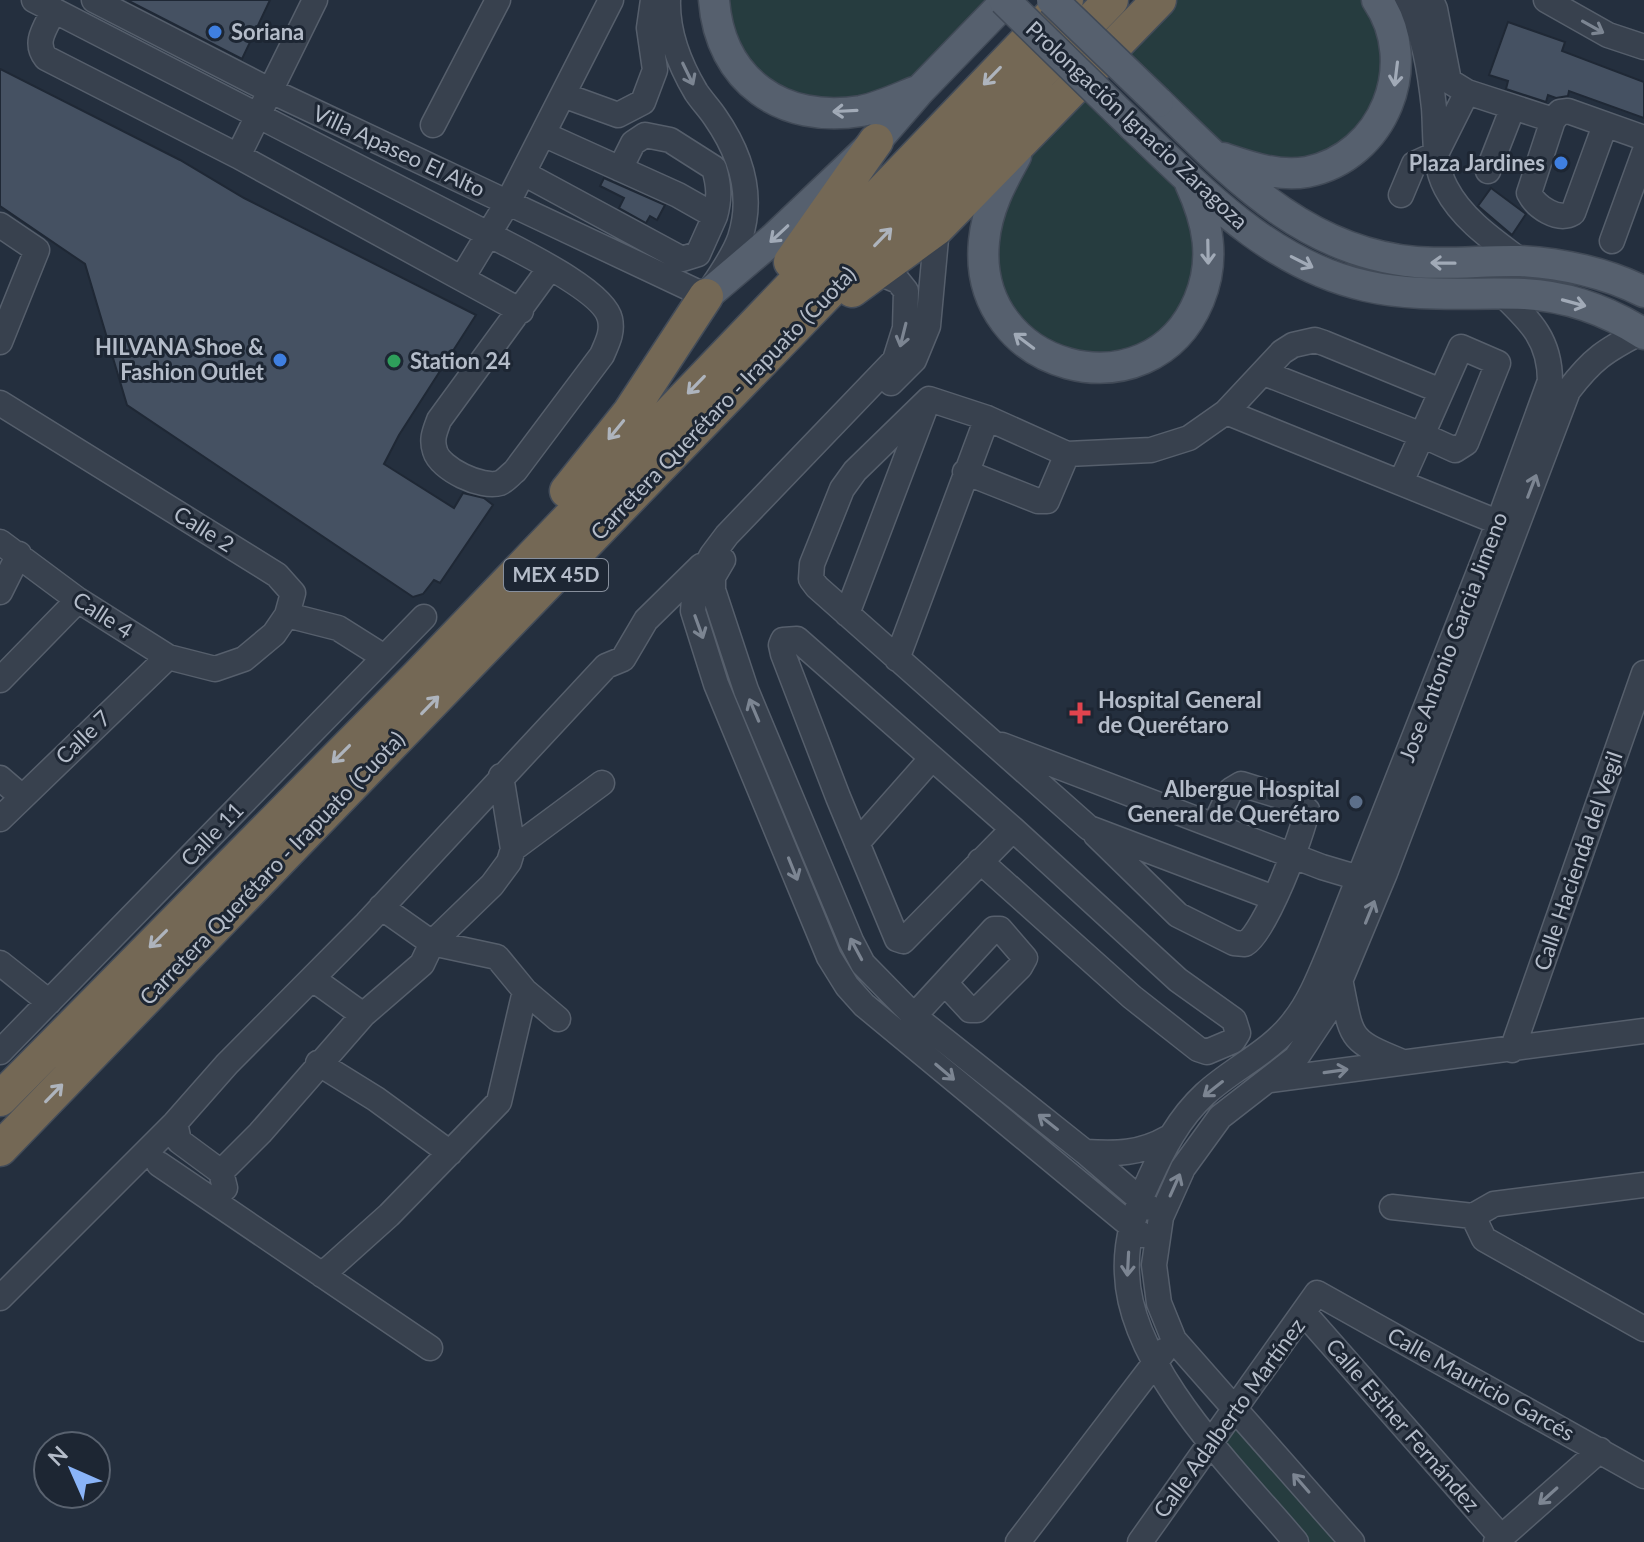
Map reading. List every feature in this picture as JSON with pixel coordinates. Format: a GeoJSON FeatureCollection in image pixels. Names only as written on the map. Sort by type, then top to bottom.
{"type":"FeatureCollection","features":[{"type":"Feature","properties":{"kind":"highway","name":"Carretera Querétaro - Irapuato (Cuota)"},"geometry":{"type":"LineString","coordinates":[[0,1099],[418,676],[1066,0]]}},
{"type":"Feature","properties":{"kind":"highway","name":"Carretera Querétaro - Irapuato (Cuota)"},"geometry":{"type":"LineString","coordinates":[[0,1149],[1111,0]]}},
{"type":"Feature","properties":{"kind":"highway"},"geometry":{"type":"LineString","coordinates":[[798,326],[879,273],[937,228],[1159,0]]}},
{"type":"Feature","properties":{"kind":"highway"},"geometry":{"type":"LineString","coordinates":[[724,355],[876,141]]}},
{"type":"Feature","properties":{"kind":"highway"},"geometry":{"type":"LineString","coordinates":[[418,676],[630,412],[706,296]]}},
{"type":"Feature","properties":{"kind":"main road"},"geometry":{"type":"LineString","coordinates":[[714,0],[721,37],[738,71],[780,103],[820,112],[861,111],[920,90]]}},
{"type":"Feature","properties":{"kind":"main road"},"geometry":{"type":"LineString","coordinates":[[706,296],[773,239],[876,141],[1006,0]]}},
{"type":"Feature","properties":{"kind":"main road","name":"Prolongación Ignacio Zaragoza"},"geometry":{"type":"LineString","coordinates":[[1006,0],[1188,177],[1259,238],[1300,262],[1343,280],[1416,294],[1541,296],[1599,311],[1642,333]]}},
{"type":"Feature","properties":{"kind":"main road","name":"Prolongación Ignacio Zaragoza"},"geometry":{"type":"LineString","coordinates":[[1052,0],[1213,155],[1290,219],[1318,234],[1414,262],[1521,261],[1604,276],[1644,292]]}},
{"type":"Feature","properties":{"kind":"main road"},"geometry":{"type":"LineString","coordinates":[[1213,155],[1284,174],[1304,172],[1337,161],[1365,140],[1387,109],[1397,77],[1396,42],[1377,0]]}},
{"type":"Feature","properties":{"kind":"main road"},"geometry":{"type":"LineString","coordinates":[[1027,134],[1001,182],[988,219],[984,241],[986,282],[1002,318],[1013,333],[1044,355],[1066,364],[1107,367],[1144,358],[1164,347],[1189,321],[1204,286],[1210,253],[1204,218],[1188,177]]}},
{"type":"Feature","properties":{"kind":"street","name":"Villa Apaseo El Alto"},"geometry":{"type":"LineString","coordinates":[[94,0],[271,91],[706,296]]}},
{"type":"Feature","properties":{"kind":"street"},"geometry":{"type":"LineString","coordinates":[[238,156],[315,0]]}},
{"type":"Feature","properties":{"kind":"street"},"geometry":{"type":"LineString","coordinates":[[433,125],[498,0]]}},
{"type":"Feature","properties":{"kind":"street"},"geometry":{"type":"LineString","coordinates":[[462,278],[508,202],[611,0]]}},
{"type":"Feature","properties":{"kind":"street"},"geometry":{"type":"LineString","coordinates":[[563,95],[618,115],[643,102],[655,70],[649,28],[653,0]]}},
{"type":"Feature","properties":{"kind":"street"},"geometry":{"type":"LineString","coordinates":[[668,0],[667,18],[684,68],[734,151],[745,181],[745,218],[739,241],[706,296]]}},
{"type":"Feature","properties":{"kind":"street"},"geometry":{"type":"LineString","coordinates":[[1407,0],[1423,40],[1433,105],[1436,154],[1443,184],[1460,210],[1521,261]]}},
{"type":"Feature","properties":{"kind":"street"},"geometry":{"type":"LineString","coordinates":[[1431,0],[1449,81],[1467,92],[1553,120]]}},
{"type":"Feature","properties":{"kind":"street"},"geometry":{"type":"LineString","coordinates":[[1546,0],[1608,35],[1644,47]]}},
{"type":"Feature","properties":{"kind":"street"},"geometry":{"type":"LineString","coordinates":[[521,311],[238,156],[46,58],[39,42],[44,5],[488,234],[550,268],[590,292],[602,303],[610,317],[611,334],[602,355],[515,471],[500,483],[485,484],[462,476],[435,454],[433,437],[439,420],[521,311],[550,268]]}},
{"type":"Feature","properties":{"kind":"street"},"geometry":{"type":"LineString","coordinates":[[1401,195],[1414,164],[1436,154],[1467,92]]}},
{"type":"Feature","properties":{"kind":"street"},"geometry":{"type":"LineString","coordinates":[[1488,171],[1513,107]]}},
{"type":"Feature","properties":{"kind":"street"},"geometry":{"type":"LineString","coordinates":[[1605,125],[1576,210],[1568,216],[1540,208],[1529,193],[1553,120],[1560,112],[1568,111],[1644,138]]}},
{"type":"Feature","properties":{"kind":"street"},"geometry":{"type":"LineString","coordinates":[[543,134],[678,195],[715,216]]}},
{"type":"Feature","properties":{"kind":"street"},"geometry":{"type":"LineString","coordinates":[[523,173],[682,259],[698,254],[719,202],[719,184],[714,168],[670,140],[645,135],[633,143],[620,169]]}},
{"type":"Feature","properties":{"kind":"street"},"geometry":{"type":"LineString","coordinates":[[1612,241],[1644,153]]}},
{"type":"Feature","properties":{"kind":"street"},"geometry":{"type":"LineString","coordinates":[[0,225],[37,250],[0,342]]}},
{"type":"Feature","properties":{"kind":"street"},"geometry":{"type":"LineString","coordinates":[[0,1298],[177,1132],[227,1064],[313,979],[606,666],[623,659],[646,620],[722,550],[914,360],[928,326],[937,228]]}},
{"type":"Feature","properties":{"kind":"street"},"geometry":{"type":"LineString","coordinates":[[879,273],[898,281],[906,291],[905,328],[895,360],[727,535],[713,577],[713,590],[746,690],[863,964],[914,1016],[1085,1152],[1161,1217]]}},
{"type":"Feature","properties":{"kind":"street","name":"Jose Antonio Garcia Jimeno"},"geometry":{"type":"LineString","coordinates":[[1503,295],[1533,323],[1550,359],[1544,426]]}},
{"type":"Feature","properties":{"kind":"street","name":"Jose Antonio Garcia Jimeno"},"geometry":{"type":"LineString","coordinates":[[1296,1542],[1212,1441],[1154,1363],[1134,1317],[1129,1288],[1127,1274],[1131,1226],[1139,1199],[1168,1138],[1204,1094],[1266,1049],[1294,1022],[1315,987],[1405,760],[1544,426],[1586,367],[1604,351],[1642,333]]}},
{"type":"Feature","properties":{"kind":"street"},"geometry":{"type":"LineString","coordinates":[[929,399],[987,418],[1067,454],[1151,450],[1189,438],[1226,412],[1282,352],[1293,345],[1315,340],[1441,391]]}},
{"type":"Feature","properties":{"kind":"street"},"geometry":{"type":"LineString","coordinates":[[1264,373],[1422,435],[1455,450],[1463,447],[1498,363],[1461,347],[1441,391],[1422,435],[1401,482]]}},
{"type":"Feature","properties":{"kind":"street"},"geometry":{"type":"LineString","coordinates":[[847,614],[929,399]]}},
{"type":"Feature","properties":{"kind":"street"},"geometry":{"type":"LineString","coordinates":[[929,399],[855,471],[842,489],[812,564],[811,579],[1089,828],[1178,915],[1234,943],[1245,944],[1254,937],[1274,898],[1307,810],[1296,801],[1241,784],[1236,785],[1215,824]]}},
{"type":"Feature","properties":{"kind":"street","name":"Calle 2"},"geometry":{"type":"LineString","coordinates":[[0,403],[277,575],[293,593],[287,615]]}},
{"type":"Feature","properties":{"kind":"street"},"geometry":{"type":"LineString","coordinates":[[1226,412],[1503,525]]}},
{"type":"Feature","properties":{"kind":"street"},"geometry":{"type":"LineString","coordinates":[[897,659],[987,418]]}},
{"type":"Feature","properties":{"kind":"street"},"geometry":{"type":"LineString","coordinates":[[965,472],[1038,501],[1047,501],[1067,454]]}},
{"type":"Feature","properties":{"kind":"street","name":"Jose Antonio Garcia Jimeno"},"geometry":{"type":"LineString","coordinates":[[1174,1340],[1159,1303],[1154,1265],[1161,1217],[1183,1168],[1220,1117],[1296,1058],[1328,1010],[1341,984],[1503,525]]}},
{"type":"Feature","properties":{"kind":"street"},"geometry":{"type":"LineString","coordinates":[[0,592],[10,548]]}},
{"type":"Feature","properties":{"kind":"street","name":"Calle 4"},"geometry":{"type":"LineString","coordinates":[[10,548],[78,600],[168,657],[215,669],[244,659],[274,634],[287,615]]}},
{"type":"Feature","properties":{"kind":"street"},"geometry":{"type":"LineString","coordinates":[[722,550],[695,586],[693,611],[722,698],[829,957],[847,986],[864,1005],[1157,1245]]}},
{"type":"Feature","properties":{"kind":"street"},"geometry":{"type":"LineString","coordinates":[[0,680],[78,600]]}},
{"type":"Feature","properties":{"kind":"street"},"geometry":{"type":"LineString","coordinates":[[287,615],[338,628],[384,657]]}},
{"type":"Feature","properties":{"kind":"street","name":"Calle 11"},"geometry":{"type":"LineString","coordinates":[[0,1052],[424,617]]}},
{"type":"Feature","properties":{"kind":"street"},"geometry":{"type":"LineString","coordinates":[[980,861],[1132,997],[1198,1049],[1207,1052],[1233,1041],[1238,1033],[1234,1020],[1178,980],[1013,829],[797,639],[790,638],[781,645],[834,787],[893,932],[900,941],[980,861],[1013,829]]}},
{"type":"Feature","properties":{"kind":"street","name":"Calle 7"},"geometry":{"type":"LineString","coordinates":[[0,819],[168,657]]}},
{"type":"Feature","properties":{"kind":"street","name":"Calle Hacienda del Vegil"},"geometry":{"type":"LineString","coordinates":[[1512,1050],[1644,673]]}},
{"type":"Feature","properties":{"kind":"street"},"geometry":{"type":"LineString","coordinates":[[988,740],[1359,878]]}},
{"type":"Feature","properties":{"kind":"street"},"geometry":{"type":"LineString","coordinates":[[857,843],[932,758]]}},
{"type":"Feature","properties":{"kind":"street"},"geometry":{"type":"LineString","coordinates":[[221,1172],[260,1133],[363,1015],[422,964],[432,943],[492,885],[509,862],[513,849],[501,776]]}},
{"type":"Feature","properties":{"kind":"street"},"geometry":{"type":"LineString","coordinates":[[0,778],[21,796]]}},
{"type":"Feature","properties":{"kind":"street"},"geometry":{"type":"LineString","coordinates":[[513,849],[602,783]]}},
{"type":"Feature","properties":{"kind":"street"},"geometry":{"type":"LineString","coordinates":[[794,804],[834,787]]}},
{"type":"Feature","properties":{"kind":"street"},"geometry":{"type":"LineString","coordinates":[[1089,828],[1274,898]]}},
{"type":"Feature","properties":{"kind":"street"},"geometry":{"type":"LineString","coordinates":[[381,907],[432,943],[497,957],[525,991],[558,1019]]}},
{"type":"Feature","properties":{"kind":"street"},"geometry":{"type":"LineString","coordinates":[[1071,942],[1102,912]]}},
{"type":"Feature","properties":{"kind":"street"},"geometry":{"type":"LineString","coordinates":[[0,963],[49,1002]]}},
{"type":"Feature","properties":{"kind":"street"},"geometry":{"type":"LineString","coordinates":[[313,979],[363,1015]]}},
{"type":"Feature","properties":{"kind":"street"},"geometry":{"type":"LineString","coordinates":[[914,1016],[945,983]]}},
{"type":"Feature","properties":{"kind":"street"},"geometry":{"type":"LineString","coordinates":[[1341,984],[1353,1034],[1365,1047],[1403,1061]]}},
{"type":"Feature","properties":{"kind":"street"},"geometry":{"type":"LineString","coordinates":[[322,1275],[389,1215],[499,1102],[525,991]]}},
{"type":"Feature","properties":{"kind":"street"},"geometry":{"type":"LineString","coordinates":[[1269,1080],[1644,1031]]}},
{"type":"Feature","properties":{"kind":"street"},"geometry":{"type":"LineString","coordinates":[[318,1063],[376,1099],[450,1153]]}},
{"type":"Feature","properties":{"kind":"street"},"geometry":{"type":"LineString","coordinates":[[177,1132],[221,1172],[232,1213]]}},
{"type":"Feature","properties":{"kind":"street"},"geometry":{"type":"LineString","coordinates":[[1085,1152],[1118,1154],[1138,1151],[1168,1138]]}},
{"type":"Feature","properties":{"kind":"street"},"geometry":{"type":"LineString","coordinates":[[149,1160],[430,1348]]}},
{"type":"Feature","properties":{"kind":"street"},"geometry":{"type":"LineString","coordinates":[[1392,1207],[1473,1216],[1494,1204],[1644,1185]]}},
{"type":"Feature","properties":{"kind":"street"},"geometry":{"type":"LineString","coordinates":[[1473,1216],[1484,1239],[1644,1329]]}},
{"type":"Feature","properties":{"kind":"street","name":"Calle Adalberto Martínez"},"geometry":{"type":"LineString","coordinates":[[1148,1539],[1235,1407],[1311,1303]]}},
{"type":"Feature","properties":{"kind":"street","name":"Calle Mauricio Garcés"},"geometry":{"type":"LineString","coordinates":[[1311,1303],[1600,1450],[1644,1476]]}},
{"type":"Feature","properties":{"kind":"street","name":"Calle Esther Fernández"},"geometry":{"type":"LineString","coordinates":[[1311,1303],[1499,1540]]}},
{"type":"Feature","properties":{"kind":"street"},"geometry":{"type":"LineString","coordinates":[[1619,1314],[1644,1312]]}},
{"type":"Feature","properties":{"kind":"street"},"geometry":{"type":"LineString","coordinates":[[1018,1542],[1174,1340],[1352,1542]]}},
{"type":"Feature","properties":{"kind":"street"},"geometry":{"type":"LineString","coordinates":[[1499,1540],[1600,1450]]}},
{"type":"Feature","properties":{"kind":"green space"},"geometry":{"type":"Polygon","coordinates":[[[719,0],[996,0],[921,83],[820,106],[745,72],[719,0]]]}},
{"type":"Feature","properties":{"kind":"green space"},"geometry":{"type":"Polygon","coordinates":[[[1169,0],[1370,0],[1392,71],[1358,136],[1314,162],[1222,151],[1120,52],[1169,0]]]}},
{"type":"Feature","properties":{"kind":"green space"},"geometry":{"type":"Polygon","coordinates":[[[1081,91],[1178,182],[1193,209],[1195,284],[1156,342],[1111,357],[1058,348],[1014,316],[994,265],[1006,190],[1031,143],[1081,91]]]}},
{"type":"Feature","properties":{"kind":"green space"},"geometry":{"type":"Polygon","coordinates":[[[1235,1417],[1343,1542],[1304,1542],[1219,1440],[1235,1417]]]}},
{"type":"Feature","properties":{"kind":"building","name":"Soriana"},"geometry":{"type":"Polygon","coordinates":[[[127,0],[270,0],[242,59],[127,0]]]}},
{"type":"Feature","properties":{"kind":"building"},"geometry":{"type":"Polygon","coordinates":[[[1508,22],[1565,42],[1562,51],[1644,82],[1644,118],[1569,91],[1568,96],[1556,98],[1548,95],[1546,102],[1506,89],[1508,81],[1489,75],[1508,22]]]}},
{"type":"Feature","properties":{"kind":"building","name":"HILVANA Shoe & Fashion Outlet"},"geometry":{"type":"Polygon","coordinates":[[[0,69],[180,160],[244,198],[476,315],[399,435],[384,464],[454,508],[463,493],[484,498],[493,505],[440,583],[434,580],[423,594],[413,597],[127,405],[85,264],[0,206],[0,69]]]}},
{"type":"Feature","properties":{"kind":"building"},"geometry":{"type":"Polygon","coordinates":[[[604,178],[665,205],[657,220],[650,216],[646,223],[619,208],[624,198],[600,186],[604,178]]]}},
{"type":"Feature","properties":{"kind":"building"},"geometry":{"type":"Polygon","coordinates":[[[1491,188],[1526,214],[1512,235],[1478,206],[1491,188]]]}},
{"type":"Feature","properties":{"kind":"place","name":"Soriana"},"geometry":{"type":"Point","coordinates":[215,32]}},
{"type":"Feature","properties":{"kind":"place","name":"Plaza Jardines"},"geometry":{"type":"Point","coordinates":[1561,163]}},
{"type":"Feature","properties":{"kind":"place","name":"HILVANA Shoe & Fashion Outlet"},"geometry":{"type":"Point","coordinates":[280,360]}},
{"type":"Feature","properties":{"kind":"place","name":"Station 24"},"geometry":{"type":"Point","coordinates":[394,361]}},
{"type":"Feature","properties":{"kind":"place","name":"Hospital General de Querétaro"},"geometry":{"type":"Point","coordinates":[1080,713]}},
{"type":"Feature","properties":{"kind":"place","name":"Albergue Hospital General de Querétaro"},"geometry":{"type":"Point","coordinates":[1356,802]}}]}
